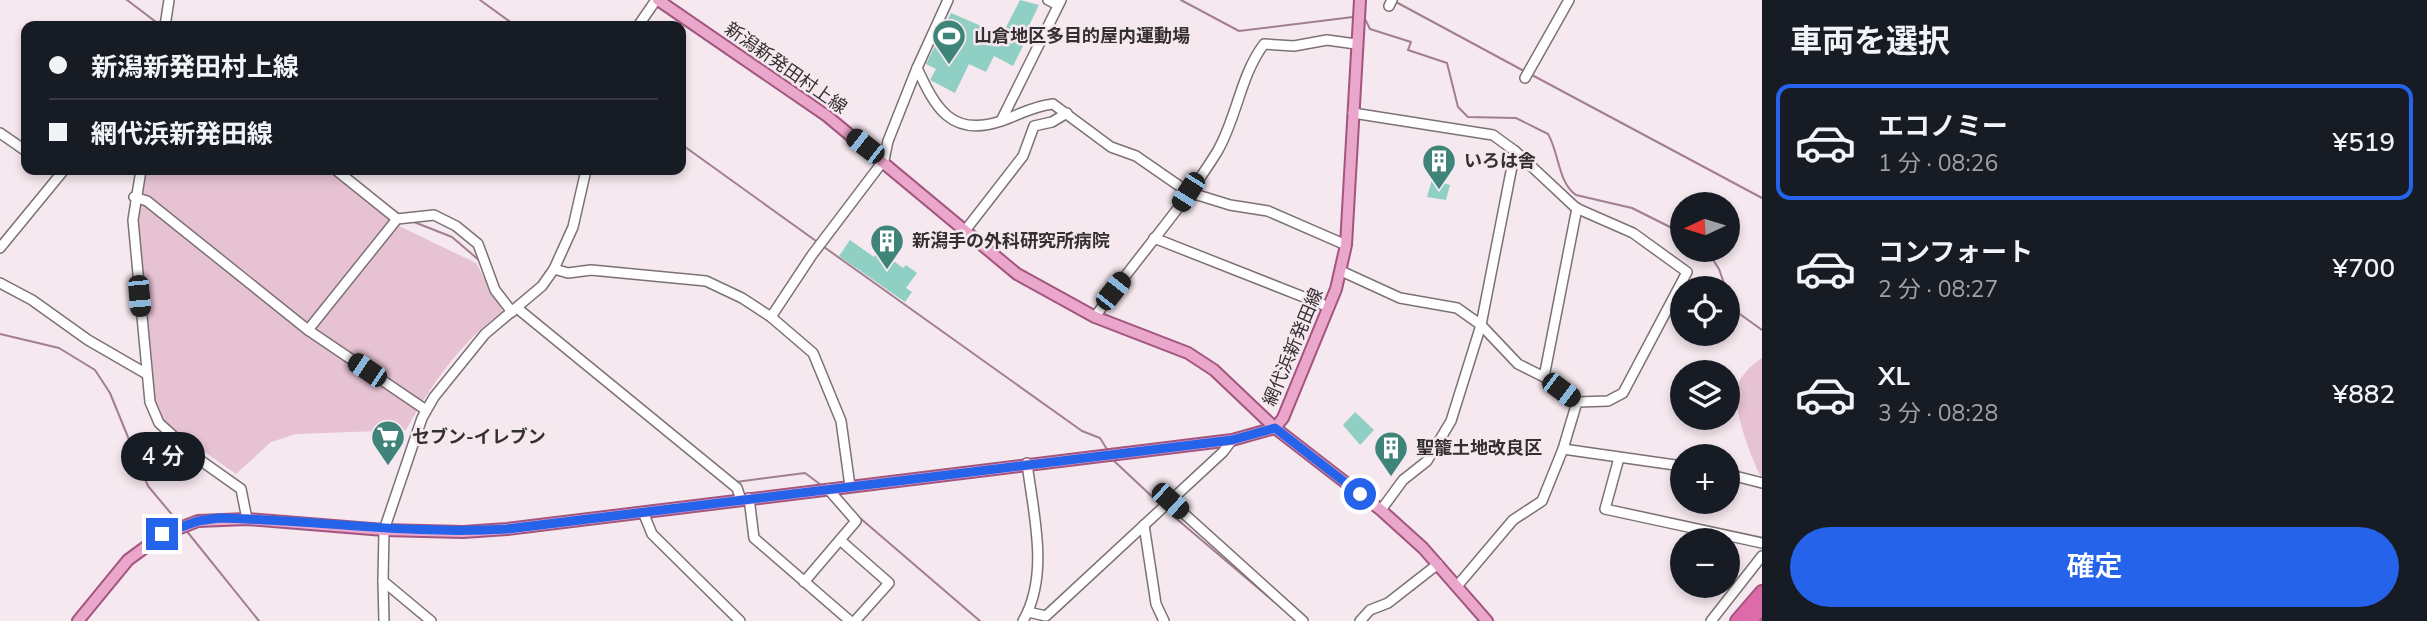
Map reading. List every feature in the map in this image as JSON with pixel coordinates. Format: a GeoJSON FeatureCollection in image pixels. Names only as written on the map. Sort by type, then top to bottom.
{"type":"FeatureCollection","features":[{"type":"Feature","properties":{"kind":"highway"},"geometry":{"type":"LineString","coordinates":[[1737,621],[1762,592]]}},
{"type":"Feature","properties":{"kind":"highway"},"geometry":{"type":"LineString","coordinates":[[1751,621],[1762,607]]}},
{"type":"Feature","properties":{"kind":"main road","name":"新潟新発田村上線"},"geometry":{"type":"LineString","coordinates":[[657,0],[827,116],[884,160],[964,233],[1017,274],[1095,317],[1188,353],[1214,370],[1275,428],[1381,510],[1438,564],[1487,621]]}},
{"type":"Feature","properties":{"kind":"main road","name":"網代浜新発田線"},"geometry":{"type":"LineString","coordinates":[[78,621],[128,559],[162,534],[198,521],[247,519],[384,530],[463,532],[507,529],[1027,463],[1232,440],[1275,428],[1283,418],[1341,271],[1346,245],[1360,0]]}},
{"type":"Feature","properties":{"kind":"street"},"geometry":{"type":"LineString","coordinates":[[166,21],[169,0]]}},
{"type":"Feature","properties":{"kind":"street"},"geometry":{"type":"LineString","coordinates":[[642,21],[657,0]]}},
{"type":"Feature","properties":{"kind":"street"},"geometry":{"type":"LineString","coordinates":[[771,317],[812,255],[884,160],[888,141],[917,68],[948,0]]}},
{"type":"Feature","properties":{"kind":"street"},"geometry":{"type":"LineString","coordinates":[[1001,121],[1060,3],[1048,0]]}},
{"type":"Feature","properties":{"kind":"street"},"geometry":{"type":"LineString","coordinates":[[1525,78],[1569,0]]}},
{"type":"Feature","properties":{"kind":"street"},"geometry":{"type":"LineString","coordinates":[[1095,317],[1218,150],[1252,64],[1264,44],[1294,46],[1327,40],[1356,44]]}},
{"type":"Feature","properties":{"kind":"street"},"geometry":{"type":"LineString","coordinates":[[917,68],[932,100],[952,120],[977,126],[1053,104],[1111,148],[1136,156],[1188,192],[1230,205],[1268,211],[1346,245]]}},
{"type":"Feature","properties":{"kind":"street"},"geometry":{"type":"LineString","coordinates":[[964,233],[1023,156],[1034,126],[1052,122],[1066,113]]}},
{"type":"Feature","properties":{"kind":"street"},"geometry":{"type":"LineString","coordinates":[[1341,271],[1400,298],[1457,308],[1481,325],[1518,364],[1544,377],[1577,402],[1608,401],[1623,393],[1687,272],[1633,233],[1577,208],[1515,151],[1493,135],[1353,113]]}},
{"type":"Feature","properties":{"kind":"street"},"geometry":{"type":"LineString","coordinates":[[0,133],[21,148]]}},
{"type":"Feature","properties":{"kind":"street"},"geometry":{"type":"LineString","coordinates":[[1381,510],[1403,480],[1427,461],[1451,421],[1481,325],[1515,151]]}},
{"type":"Feature","properties":{"kind":"street"},"geometry":{"type":"LineString","coordinates":[[0,248],[56,175]]}},
{"type":"Feature","properties":{"kind":"street"},"geometry":{"type":"LineString","coordinates":[[140,175],[134,197],[133,220],[145,373],[150,402],[159,423],[200,460],[241,489],[247,519]]}},
{"type":"Feature","properties":{"kind":"street"},"geometry":{"type":"LineString","coordinates":[[342,175],[397,219]]}},
{"type":"Feature","properties":{"kind":"street"},"geometry":{"type":"LineString","coordinates":[[384,621],[384,530],[416,431],[426,410],[485,334],[542,286],[554,269],[573,226],[585,175]]}},
{"type":"Feature","properties":{"kind":"street"},"geometry":{"type":"LineString","coordinates":[[134,197],[147,201],[307,330],[426,410]]}},
{"type":"Feature","properties":{"kind":"street"},"geometry":{"type":"LineString","coordinates":[[1544,377],[1577,208]]}},
{"type":"Feature","properties":{"kind":"street"},"geometry":{"type":"LineString","coordinates":[[307,330],[397,219],[434,215],[456,226],[478,244],[495,290],[514,310],[737,488],[745,499],[754,538],[850,621]]}},
{"type":"Feature","properties":{"kind":"street"},"geometry":{"type":"LineString","coordinates":[[1154,238],[1329,307]]}},
{"type":"Feature","properties":{"kind":"street"},"geometry":{"type":"LineString","coordinates":[[554,269],[568,273],[592,270],[706,281],[742,298],[771,317],[813,353],[818,362],[841,421],[850,486]]}},
{"type":"Feature","properties":{"kind":"street"},"geometry":{"type":"LineString","coordinates":[[0,283],[32,300],[89,340],[145,373]]}},
{"type":"Feature","properties":{"kind":"street"},"geometry":{"type":"LineString","coordinates":[[1458,585],[1513,520],[1542,501],[1563,449],[1577,402]]}},
{"type":"Feature","properties":{"kind":"street"},"geometry":{"type":"LineString","coordinates":[[1027,463],[1037,543],[1037,570],[1026,617],[1046,616],[1223,452],[1232,440]]}},
{"type":"Feature","properties":{"kind":"street"},"geometry":{"type":"LineString","coordinates":[[1563,449],[1670,464]]}},
{"type":"Feature","properties":{"kind":"street"},"geometry":{"type":"LineString","coordinates":[[1619,458],[1605,509],[1762,543]]}},
{"type":"Feature","properties":{"kind":"street"},"geometry":{"type":"LineString","coordinates":[[1740,477],[1762,483]]}},
{"type":"Feature","properties":{"kind":"street"},"geometry":{"type":"LineString","coordinates":[[804,582],[856,519],[828,489]]}},
{"type":"Feature","properties":{"kind":"street"},"geometry":{"type":"LineString","coordinates":[[1170,501],[1303,621]]}},
{"type":"Feature","properties":{"kind":"street"},"geometry":{"type":"LineString","coordinates":[[643,512],[652,534],[740,621]]}},
{"type":"Feature","properties":{"kind":"street"},"geometry":{"type":"LineString","coordinates":[[1144,525],[1156,604],[1164,621]]}},
{"type":"Feature","properties":{"kind":"street"},"geometry":{"type":"LineString","coordinates":[[840,540],[889,583],[855,621]]}},
{"type":"Feature","properties":{"kind":"street"},"geometry":{"type":"LineString","coordinates":[[1711,621],[1762,556]]}},
{"type":"Feature","properties":{"kind":"street"},"geometry":{"type":"LineString","coordinates":[[1360,621],[1370,610],[1388,603],[1438,564]]}},
{"type":"Feature","properties":{"kind":"street"},"geometry":{"type":"LineString","coordinates":[[383,582],[431,621]]}},
{"type":"Feature","properties":{"kind":"shaded area"},"geometry":{"type":"Polygon","coordinates":[[[146,175],[335,175],[401,227],[476,263],[503,312],[460,350],[406,430],[296,434],[271,442],[236,474],[165,424],[155,403],[138,216],[146,175]]]}},
{"type":"Feature","properties":{"kind":"shaded area"},"geometry":{"type":"Polygon","coordinates":[[[1762,358],[1762,479],[1740,419],[1740,382],[1750,367],[1762,358]]]}},
{"type":"Feature","properties":{"kind":"building"},"geometry":{"type":"Polygon","coordinates":[[[1020,0],[1039,5],[1020,44],[1023,46],[1013,66],[994,56],[986,72],[969,64],[955,93],[930,80],[936,69],[926,64],[951,13],[1002,35],[1020,0]]]}},
{"type":"Feature","properties":{"kind":"building","name":"いろは舎"},"geometry":{"type":"Polygon","coordinates":[[[1432,180],[1450,185],[1446,200],[1427,197],[1432,180]]]}},
{"type":"Feature","properties":{"kind":"building","name":"新潟手の外科研究所病院"},"geometry":{"type":"Polygon","coordinates":[[[850,240],[874,257],[879,250],[903,268],[906,265],[917,273],[906,288],[912,292],[905,302],[839,256],[850,240]]]}},
{"type":"Feature","properties":{"kind":"building"},"geometry":{"type":"Polygon","coordinates":[[[1355,412],[1374,430],[1360,445],[1343,425],[1355,412]]]}},
{"type":"Feature","properties":{"kind":"waterway"},"geometry":{"type":"LineString","coordinates":[[127,0],[155,21]]}},
{"type":"Feature","properties":{"kind":"waterway"},"geometry":{"type":"LineString","coordinates":[[480,0],[509,21]]}},
{"type":"Feature","properties":{"kind":"waterway"},"geometry":{"type":"LineString","coordinates":[[1181,0],[1239,31],[1353,17]]}},
{"type":"Feature","properties":{"kind":"waterway"},"geometry":{"type":"LineString","coordinates":[[1396,2],[1524,71]]}},
{"type":"Feature","properties":{"kind":"waterway"},"geometry":{"type":"LineString","coordinates":[[1365,19],[1370,29],[1411,42],[1408,50],[1447,63],[1458,107],[1468,117],[1516,118],[1548,134],[1562,175],[1576,195],[1632,208],[1670,227]]}},
{"type":"Feature","properties":{"kind":"waterway"},"geometry":{"type":"LineString","coordinates":[[1532,75],[1762,198]]}},
{"type":"Feature","properties":{"kind":"waterway"},"geometry":{"type":"LineString","coordinates":[[686,148],[816,241]]}},
{"type":"Feature","properties":{"kind":"waterway"},"geometry":{"type":"LineString","coordinates":[[376,197],[399,214]]}},
{"type":"Feature","properties":{"kind":"waterway"},"geometry":{"type":"LineString","coordinates":[[414,222],[452,237],[480,261]]}},
{"type":"Feature","properties":{"kind":"waterway"},"geometry":{"type":"LineString","coordinates":[[824,247],[1082,431],[1100,438],[1108,451]]}},
{"type":"Feature","properties":{"kind":"waterway"},"geometry":{"type":"LineString","coordinates":[[1715,262],[1721,276]]}},
{"type":"Feature","properties":{"kind":"waterway"},"geometry":{"type":"LineString","coordinates":[[1740,314],[1762,330]]}},
{"type":"Feature","properties":{"kind":"waterway"},"geometry":{"type":"LineString","coordinates":[[0,334],[59,348],[95,370],[110,393],[148,486],[179,523]]}},
{"type":"Feature","properties":{"kind":"waterway"},"geometry":{"type":"LineString","coordinates":[[1112,459],[1161,505]]}},
{"type":"Feature","properties":{"kind":"waterway"},"geometry":{"type":"LineString","coordinates":[[736,482],[805,473],[821,485]]}},
{"type":"Feature","properties":{"kind":"waterway"},"geometry":{"type":"LineString","coordinates":[[1165,509],[1291,616]]}},
{"type":"Feature","properties":{"kind":"waterway"},"geometry":{"type":"LineString","coordinates":[[860,518],[980,621]]}},
{"type":"Feature","properties":{"kind":"waterway"},"geometry":{"type":"LineString","coordinates":[[185,529],[259,621]]}},
{"type":"Feature","properties":{"kind":"place","name":"山倉地区多目的屋内運動場"},"geometry":{"type":"Point","coordinates":[949,66]}},
{"type":"Feature","properties":{"kind":"place","name":"いろは舎"},"geometry":{"type":"Point","coordinates":[1439,191]}},
{"type":"Feature","properties":{"kind":"place","name":"新潟手の外科研究所病院"},"geometry":{"type":"Point","coordinates":[887,271]}},
{"type":"Feature","properties":{"kind":"place","name":"セブン-イレブン"},"geometry":{"type":"Point","coordinates":[388,467]}},
{"type":"Feature","properties":{"kind":"place","name":"聖籠土地改良区"},"geometry":{"type":"Point","coordinates":[1391,478]}},
{"type":"Feature","properties":{"kind":"route"},"geometry":{"type":"LineString","coordinates":[[162,534],[198,521],[219,518],[384,530],[463,532],[532,527],[987,468],[1232,440],[1275,428],[1360,494]]}}]}
